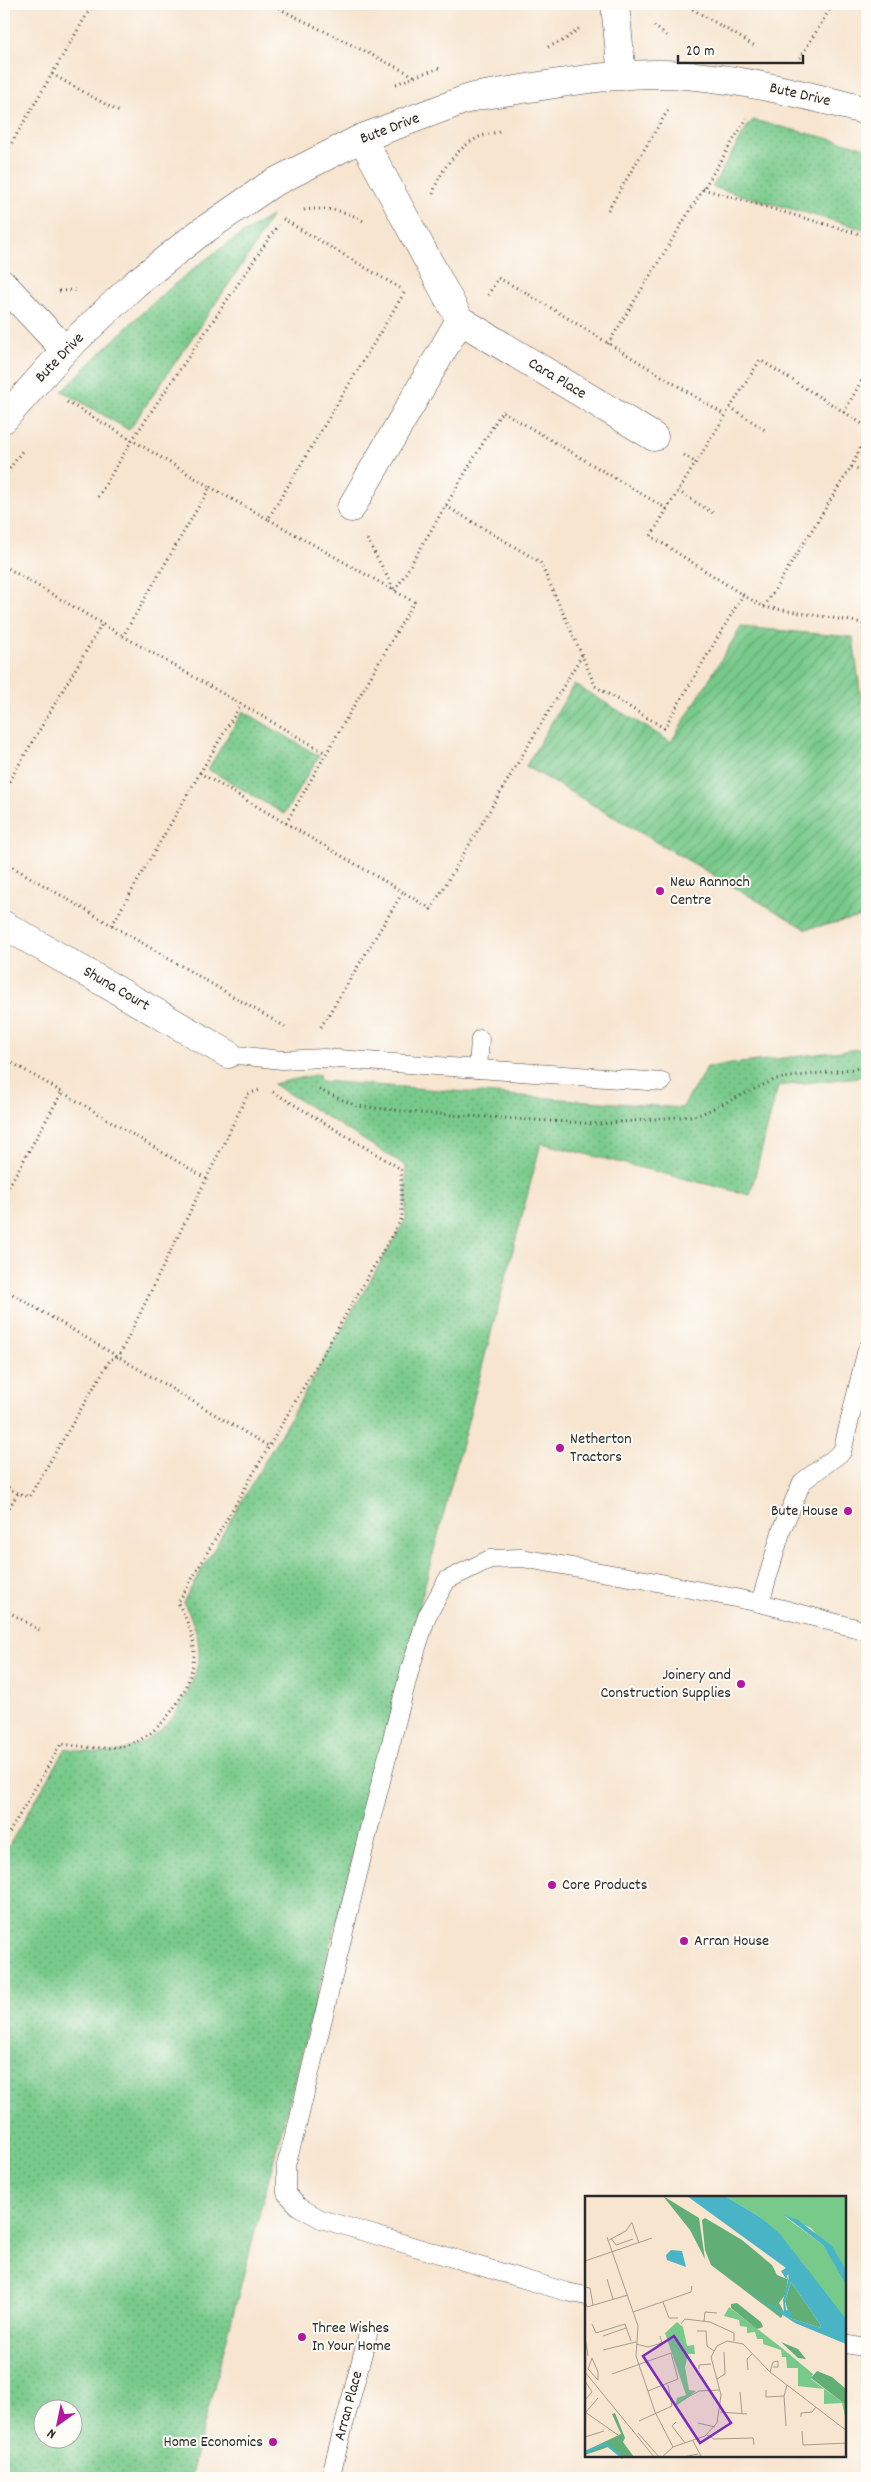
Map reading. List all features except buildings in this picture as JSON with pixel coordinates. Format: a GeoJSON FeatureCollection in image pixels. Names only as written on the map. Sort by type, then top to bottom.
{"type":"FeatureCollection","features":[{"type":"Feature","properties":{"kind":"street"},"geometry":{"type":"LineString","coordinates":[[615,4],[622,76]]}},
{"type":"Feature","properties":{"kind":"street","name":"Bute Drive"},"geometry":{"type":"LineString","coordinates":[[4,419],[65,350],[136,283],[197,235],[271,184],[362,138],[464,100],[478,96],[622,76],[684,75],[749,83],[867,110]]}},
{"type":"Feature","properties":{"kind":"street"},"geometry":{"type":"LineString","coordinates":[[351,508],[460,320],[362,138]]}},
{"type":"Feature","properties":{"kind":"street"},"geometry":{"type":"LineString","coordinates":[[4,285],[65,350]]}},
{"type":"Feature","properties":{"kind":"street","name":"Cara Place"},"geometry":{"type":"LineString","coordinates":[[460,320],[654,437]]}},
{"type":"Feature","properties":{"kind":"street","name":"Shuna Court"},"geometry":{"type":"LineString","coordinates":[[4,925],[228,1054]]}},
{"type":"Feature","properties":{"kind":"lane"},"geometry":{"type":"LineString","coordinates":[[478,1069],[480,1039]]}},
{"type":"Feature","properties":{"kind":"lane"},"geometry":{"type":"LineString","coordinates":[[228,1054],[282,1060],[324,1058],[662,1082]]}},
{"type":"Feature","properties":{"kind":"lane"},"geometry":{"type":"LineString","coordinates":[[760,1603],[782,1529],[802,1482],[842,1452],[867,1349]]}},
{"type":"Feature","properties":{"kind":"lane"},"geometry":{"type":"LineString","coordinates":[[585,2296],[321,2219],[299,2207],[286,2193],[286,2165],[371,1820],[410,1670],[427,1616],[447,1580],[490,1559],[522,1558],[760,1603],[867,1631]]}},
{"type":"Feature","properties":{"kind":"lane","name":"Arran Place"},"geometry":{"type":"LineString","coordinates":[[330,2478],[368,2334]]}},
{"type":"Feature","properties":{"kind":"lane"},"geometry":{"type":"LineString","coordinates":[[846,2344],[867,2348]]}},
{"type":"Feature","properties":{"kind":"path"},"geometry":{"type":"LineString","coordinates":[[4,156],[93,4]]}},
{"type":"Feature","properties":{"kind":"path"},"geometry":{"type":"LineString","coordinates":[[270,4],[464,100]]}},
{"type":"Feature","properties":{"kind":"path"},"geometry":{"type":"LineString","coordinates":[[684,4],[758,48]]}},
{"type":"Feature","properties":{"kind":"path"},"geometry":{"type":"LineString","coordinates":[[797,62],[834,4]]}},
{"type":"Feature","properties":{"kind":"path"},"geometry":{"type":"LineString","coordinates":[[52,74],[121,114]]}},
{"type":"Feature","properties":{"kind":"path"},"geometry":{"type":"LineString","coordinates":[[608,210],[669,108],[662,108]]}},
{"type":"Feature","properties":{"kind":"path"},"geometry":{"type":"LineString","coordinates":[[608,344],[750,113],[741,112]]}},
{"type":"Feature","properties":{"kind":"path"},"geometry":{"type":"LineString","coordinates":[[432,197],[447,164],[462,149],[480,136],[504,130]]}},
{"type":"Feature","properties":{"kind":"path"},"geometry":{"type":"LineString","coordinates":[[703,190],[867,236]]}},
{"type":"Feature","properties":{"kind":"path"},"geometry":{"type":"LineString","coordinates":[[282,219],[406,291]]}},
{"type":"Feature","properties":{"kind":"path"},"geometry":{"type":"LineString","coordinates":[[486,298],[498,278],[725,415]]}},
{"type":"Feature","properties":{"kind":"path"},"geometry":{"type":"LineString","coordinates":[[730,407],[765,430]]}},
{"type":"Feature","properties":{"kind":"path"},"geometry":{"type":"LineString","coordinates":[[844,412],[867,427]]}},
{"type":"Feature","properties":{"kind":"path"},"geometry":{"type":"LineString","coordinates":[[764,607],[850,467],[867,435]]}},
{"type":"Feature","properties":{"kind":"path"},"geometry":{"type":"LineString","coordinates":[[98,497],[132,440],[268,519]]}},
{"type":"Feature","properties":{"kind":"path"},"geometry":{"type":"LineString","coordinates":[[850,467],[867,471]]}},
{"type":"Feature","properties":{"kind":"path"},"geometry":{"type":"LineString","coordinates":[[123,636],[210,487]]}},
{"type":"Feature","properties":{"kind":"path"},"geometry":{"type":"LineString","coordinates":[[678,491],[713,513]]}},
{"type":"Feature","properties":{"kind":"path"},"geometry":{"type":"LineString","coordinates":[[445,506],[540,562],[595,686],[664,728],[743,595]]}},
{"type":"Feature","properties":{"kind":"path"},"geometry":{"type":"LineString","coordinates":[[286,823],[414,602],[395,591],[351,508]]}},
{"type":"Feature","properties":{"kind":"path"},"geometry":{"type":"LineString","coordinates":[[667,509],[650,536],[764,607],[862,623],[867,622]]}},
{"type":"Feature","properties":{"kind":"path"},"geometry":{"type":"LineString","coordinates":[[4,566],[326,753]]}},
{"type":"Feature","properties":{"kind":"path"},"geometry":{"type":"LineString","coordinates":[[862,623],[867,660]]}},
{"type":"Feature","properties":{"kind":"path"},"geometry":{"type":"LineString","coordinates":[[4,790],[102,624]]}},
{"type":"Feature","properties":{"kind":"path"},"geometry":{"type":"LineString","coordinates":[[200,773],[431,909],[582,655]]}},
{"type":"Feature","properties":{"kind":"path"},"geometry":{"type":"LineString","coordinates":[[112,925],[241,704]]}},
{"type":"Feature","properties":{"kind":"path"},"geometry":{"type":"LineString","coordinates":[[4,862],[290,1029]]}},
{"type":"Feature","properties":{"kind":"path"},"geometry":{"type":"LineString","coordinates":[[313,1028],[321,1027],[403,892]]}},
{"type":"Feature","properties":{"kind":"path"},"geometry":{"type":"LineString","coordinates":[[4,1058],[205,1178]]}},
{"type":"Feature","properties":{"kind":"path"},"geometry":{"type":"LineString","coordinates":[[4,1485],[29,1497],[110,1360],[119,1356],[248,1094],[268,1088],[401,1169],[402,1218],[178,1603],[186,1618],[194,1654],[184,1691],[166,1721],[127,1745],[93,1748],[61,1744],[4,1841]]}},
{"type":"Feature","properties":{"kind":"path"},"geometry":{"type":"LineString","coordinates":[[4,1194],[62,1092]]}},
{"type":"Feature","properties":{"kind":"path"},"geometry":{"type":"LineString","coordinates":[[4,1289],[268,1446]]}},
{"type":"Feature","properties":{"kind":"path"},"geometry":{"type":"LineString","coordinates":[[4,1516],[18,1493]]}},
{"type":"Feature","properties":{"kind":"path"},"geometry":{"type":"LineString","coordinates":[[4,1609],[39,1630]]}},
{"type":"Feature","properties":{"kind":"green space"},"geometry":{"type":"Polygon","coordinates":[[[753,120],[867,148],[867,230],[712,187],[753,120]]]}},
{"type":"Feature","properties":{"kind":"green space"},"geometry":{"type":"Polygon","coordinates":[[[271,216],[252,250],[129,430],[62,391],[160,296],[213,254],[271,216]]]}},
{"type":"Feature","properties":{"kind":"green space"},"geometry":{"type":"Polygon","coordinates":[[[741,627],[853,637],[867,744],[867,916],[806,929],[526,766],[574,684],[671,742],[741,627]]]}},
{"type":"Feature","properties":{"kind":"green space"},"geometry":{"type":"Polygon","coordinates":[[[243,711],[319,756],[284,814],[208,769],[243,711]]]}},
{"type":"Feature","properties":{"kind":"green space"},"geometry":{"type":"Polygon","coordinates":[[[867,1048],[867,1076],[778,1086],[750,1195],[541,1143],[190,2478],[4,2478],[4,1854],[66,1748],[102,1753],[129,1748],[154,1735],[181,1705],[194,1676],[199,1653],[196,1631],[183,1602],[406,1219],[406,1166],[273,1084],[319,1074],[320,1081],[682,1108],[707,1067],[867,1048]]]}},
{"type":"Feature","properties":{"kind":"place","name":"New Rannoch Centre"},"geometry":{"type":"Point","coordinates":[660,891]}},
{"type":"Feature","properties":{"kind":"place","name":"Netherton Tractors"},"geometry":{"type":"Point","coordinates":[560,1448]}},
{"type":"Feature","properties":{"kind":"place","name":"Bute House"},"geometry":{"type":"Point","coordinates":[848,1511]}},
{"type":"Feature","properties":{"kind":"place","name":"Joinery and Construction Supplies"},"geometry":{"type":"Point","coordinates":[741,1684]}},
{"type":"Feature","properties":{"kind":"place","name":"Core Products"},"geometry":{"type":"Point","coordinates":[552,1885]}},
{"type":"Feature","properties":{"kind":"place","name":"Arran House"},"geometry":{"type":"Point","coordinates":[684,1941]}},
{"type":"Feature","properties":{"kind":"place","name":"Three Wishes In Your Home"},"geometry":{"type":"Point","coordinates":[302,2337]}},
{"type":"Feature","properties":{"kind":"place","name":"Home Economics"},"geometry":{"type":"Point","coordinates":[273,2442]}}]}
